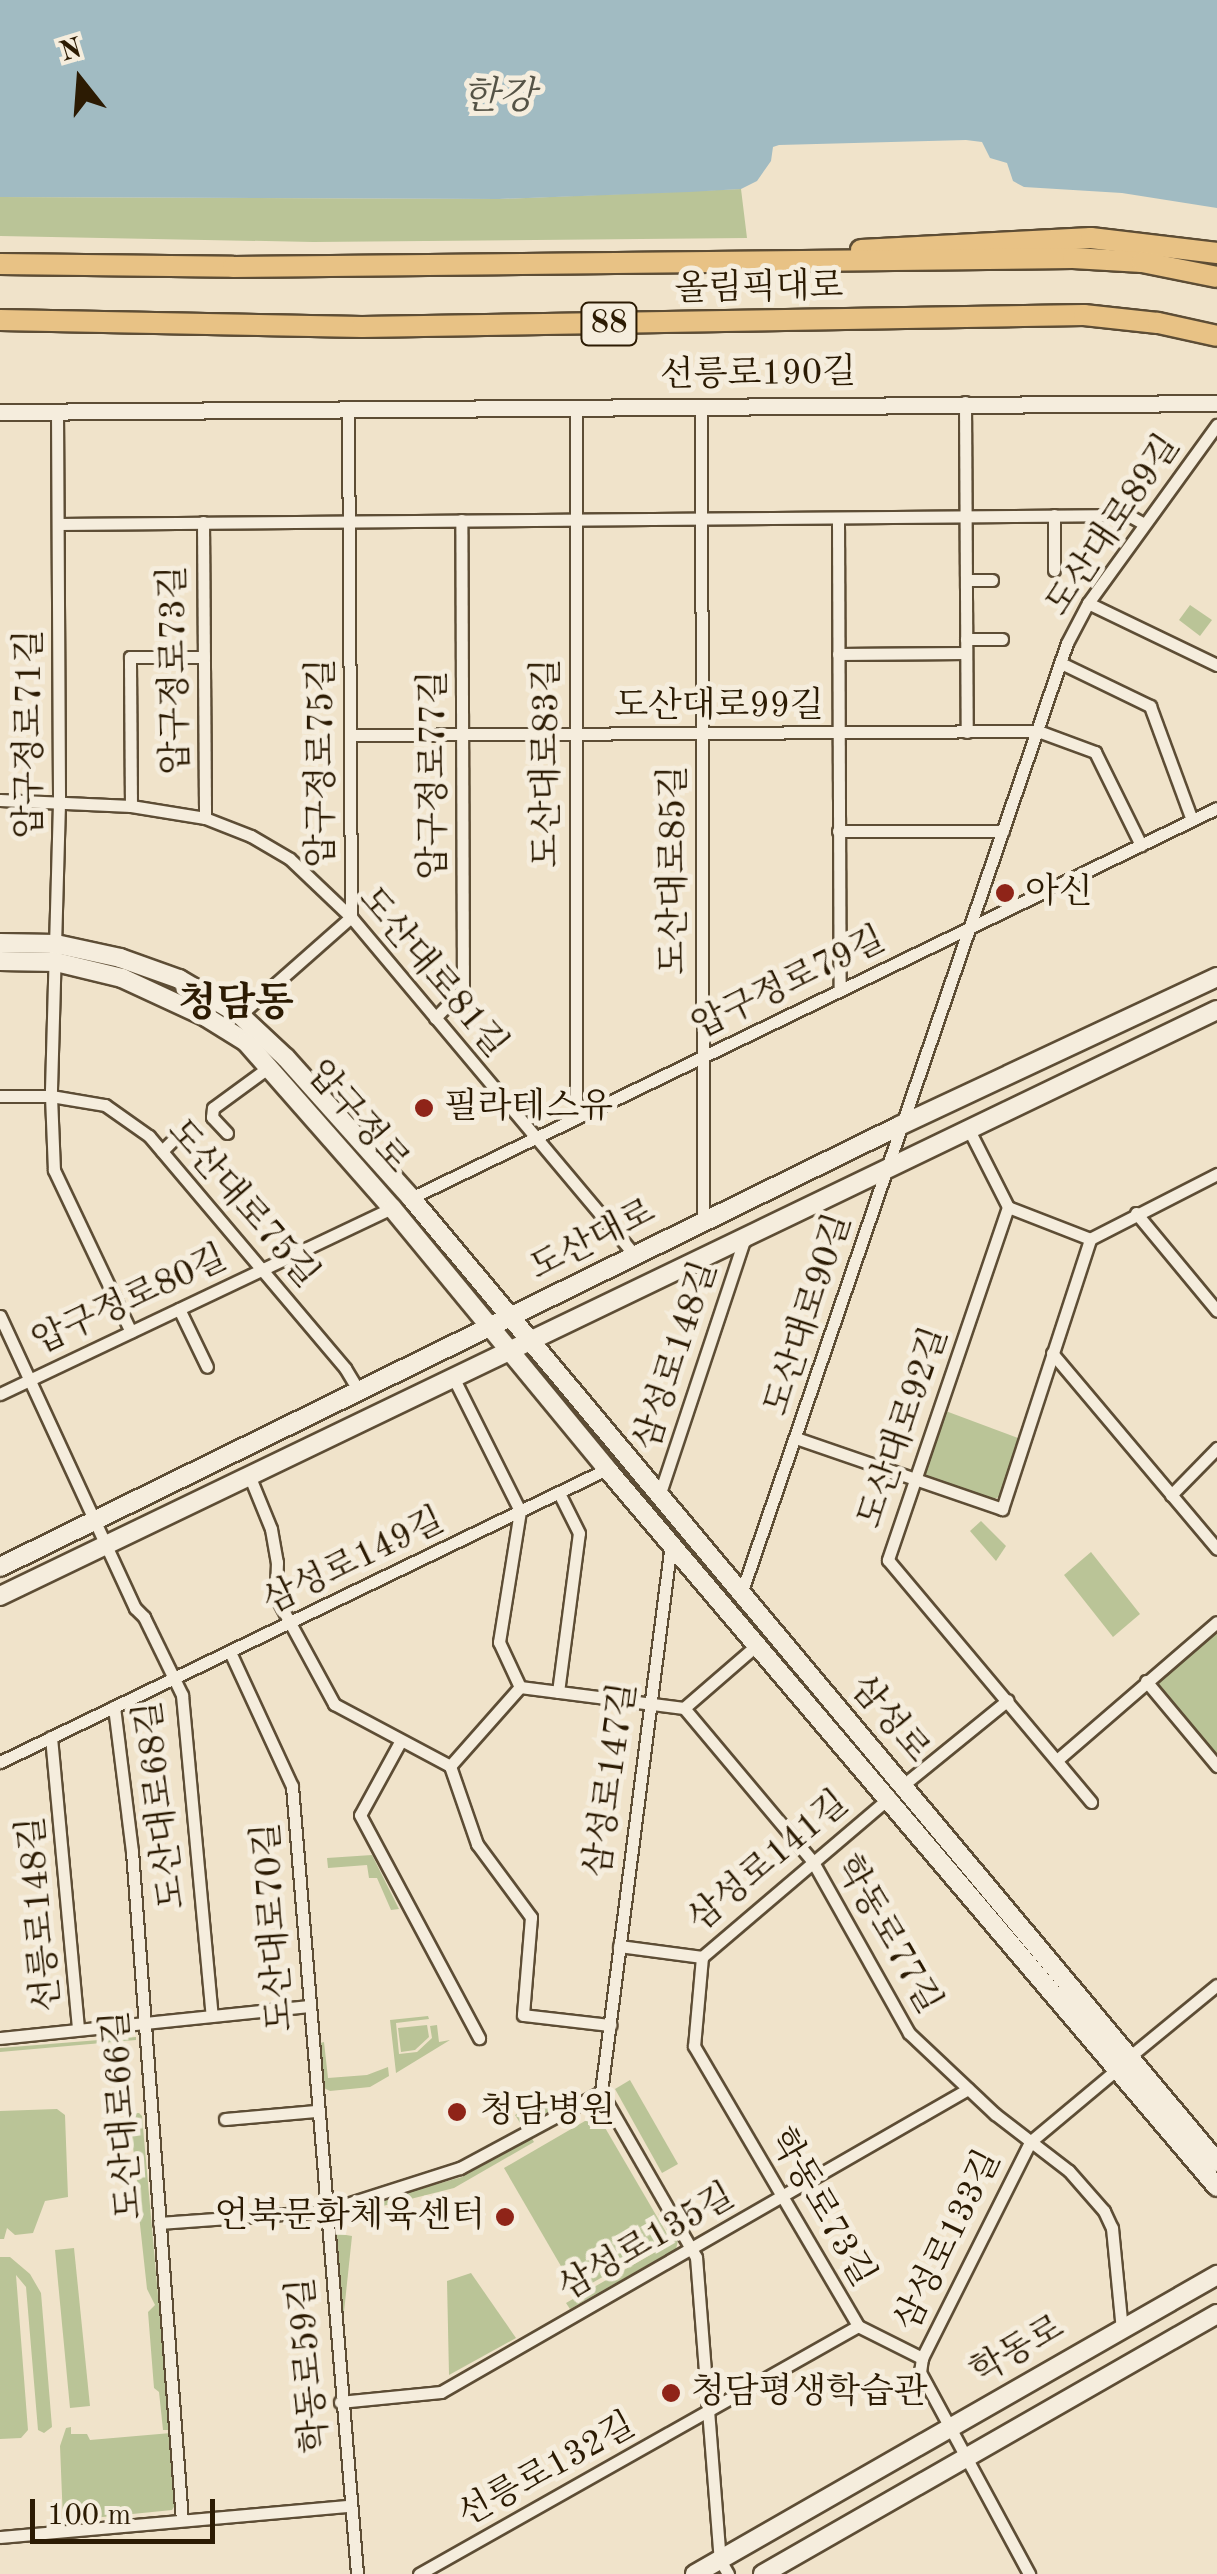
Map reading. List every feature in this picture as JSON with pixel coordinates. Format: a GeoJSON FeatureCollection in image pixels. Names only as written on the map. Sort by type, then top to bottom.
{"type":"FeatureCollection","features":[{"type":"Feature","properties":{"kind":"highway"},"geometry":{"type":"LineString","coordinates":[[793,260],[892,245],[1091,238],[1217,254]]}},
{"type":"Feature","properties":{"kind":"highway","name":"올림픽대로"},"geometry":{"type":"LineString","coordinates":[[0,264],[232,266],[1106,259],[1217,276]]}},
{"type":"Feature","properties":{"kind":"highway","name":"올림픽대로"},"geometry":{"type":"LineString","coordinates":[[0,320],[362,327],[1084,315],[1158,323],[1217,336]]}},
{"type":"Feature","properties":{"kind":"main road","name":"압구정로"},"geometry":{"type":"LineString","coordinates":[[0,943],[120,958],[179,979],[240,1015],[332,1106],[410,1198],[502,1324],[509,1350]]}},
{"type":"Feature","properties":{"kind":"main road","name":"압구정로"},"geometry":{"type":"LineString","coordinates":[[0,961],[56,953],[179,1003],[246,1042],[392,1208],[502,1324]]}},
{"type":"Feature","properties":{"kind":"main road","name":"도산대로"},"geometry":{"type":"LineString","coordinates":[[0,1568],[900,1126],[1217,977]]}},
{"type":"Feature","properties":{"kind":"main road","name":"도산대로"},"geometry":{"type":"LineString","coordinates":[[0,1596],[746,1233],[1217,1010]]}},
{"type":"Feature","properties":{"kind":"main road","name":"삼성로"},"geometry":{"type":"LineString","coordinates":[[502,1324],[526,1340],[741,1594],[896,1791],[1122,2064],[1217,2188]]}},
{"type":"Feature","properties":{"kind":"main road","name":"삼성로"},"geometry":{"type":"LineString","coordinates":[[509,1350],[758,1644],[896,1791]]}},
{"type":"Feature","properties":{"kind":"main road","name":"삼성로"},"geometry":{"type":"LineString","coordinates":[[1122,2064],[1217,2162]]}},
{"type":"Feature","properties":{"kind":"main road","name":"학동로"},"geometry":{"type":"LineString","coordinates":[[696,2574],[724,2567],[948,2428],[1217,2275]]}},
{"type":"Feature","properties":{"kind":"main road","name":"학동로"},"geometry":{"type":"LineString","coordinates":[[763,2574],[963,2454],[1217,2314]]}},
{"type":"Feature","properties":{"kind":"street"},"geometry":{"type":"LineString","coordinates":[[965,402],[967,732]]}},
{"type":"Feature","properties":{"kind":"street","name":"선릉로190길"},"geometry":{"type":"LineString","coordinates":[[0,412],[1217,403]]}},
{"type":"Feature","properties":{"kind":"street","name":"도산대로85길"},"geometry":{"type":"LineString","coordinates":[[701,405],[703,1222]]}},
{"type":"Feature","properties":{"kind":"street","name":"도산대로83길"},"geometry":{"type":"LineString","coordinates":[[576,408],[576,1118]]}},
{"type":"Feature","properties":{"kind":"street","name":"압구정로75길"},"geometry":{"type":"LineString","coordinates":[[240,1015],[351,917],[348,410]]}},
{"type":"Feature","properties":{"kind":"street","name":"압구정로71길"},"geometry":{"type":"LineString","coordinates":[[56,411],[59,803],[51,1096],[54,1170],[131,1332]]}},
{"type":"Feature","properties":{"kind":"street","name":"도산대로89길"},"geometry":{"type":"LineString","coordinates":[[892,1146],[1061,663],[1088,603],[1217,425]]}},
{"type":"Feature","properties":{"kind":"street"},"geometry":{"type":"LineString","coordinates":[[1054,515],[1054,570]]}},
{"type":"Feature","properties":{"kind":"street"},"geometry":{"type":"LineString","coordinates":[[58,524],[838,520],[1054,515],[1128,515],[1144,524]]}},
{"type":"Feature","properties":{"kind":"street","name":"압구정로77길"},"geometry":{"type":"LineString","coordinates":[[435,1018],[464,989],[461,520]]}},
{"type":"Feature","properties":{"kind":"street"},"geometry":{"type":"LineString","coordinates":[[838,520],[840,988]]}},
{"type":"Feature","properties":{"kind":"street","name":"압구정로73길"},"geometry":{"type":"LineString","coordinates":[[202,522],[205,818]]}},
{"type":"Feature","properties":{"kind":"street"},"geometry":{"type":"LineString","coordinates":[[966,580],[992,580]]}},
{"type":"Feature","properties":{"kind":"street"},"geometry":{"type":"LineString","coordinates":[[1088,603],[1217,665]]}},
{"type":"Feature","properties":{"kind":"street"},"geometry":{"type":"LineString","coordinates":[[966,639],[1002,639]]}},
{"type":"Feature","properties":{"kind":"street"},"geometry":{"type":"LineString","coordinates":[[838,654],[966,653]]}},
{"type":"Feature","properties":{"kind":"street"},"geometry":{"type":"LineString","coordinates":[[131,806],[130,657],[204,656]]}},
{"type":"Feature","properties":{"kind":"street"},"geometry":{"type":"LineString","coordinates":[[1061,663],[1150,706],[1192,820]]}},
{"type":"Feature","properties":{"kind":"street","name":"도산대로99길"},"geometry":{"type":"LineString","coordinates":[[350,735],[1038,730],[1095,752],[1140,845]]}},
{"type":"Feature","properties":{"kind":"street","name":"도산대로81길"},"geometry":{"type":"LineString","coordinates":[[0,800],[131,806],[205,818],[250,836],[290,859],[351,917],[532,1138],[636,1257]]}},
{"type":"Feature","properties":{"kind":"street","name":"압구정로79길"},"geometry":{"type":"LineString","coordinates":[[410,1198],[1217,808]]}},
{"type":"Feature","properties":{"kind":"street"},"geometry":{"type":"LineString","coordinates":[[838,831],[1003,832]]}},
{"type":"Feature","properties":{"kind":"street"},"geometry":{"type":"LineString","coordinates":[[228,1133],[212,1116],[213,1108],[269,1067]]}},
{"type":"Feature","properties":{"kind":"street","name":"도산대로75길"},"geometry":{"type":"LineString","coordinates":[[0,1096],[51,1096],[105,1105],[162,1151],[263,1268],[360,1393]]}},
{"type":"Feature","properties":{"kind":"street"},"geometry":{"type":"LineString","coordinates":[[968,1128],[1008,1207],[1090,1239]]}},
{"type":"Feature","properties":{"kind":"street"},"geometry":{"type":"LineString","coordinates":[[162,1151],[178,1136]]}},
{"type":"Feature","properties":{"kind":"street","name":"도산대로90길"},"geometry":{"type":"LineString","coordinates":[[892,1146],[796,1438],[1002,1509],[1052,1353]]}},
{"type":"Feature","properties":{"kind":"street"},"geometry":{"type":"LineString","coordinates":[[1217,1174],[1090,1239],[1052,1353],[1217,1549]]}},
{"type":"Feature","properties":{"kind":"street","name":"도산대로92길"},"geometry":{"type":"LineString","coordinates":[[1008,1207],[888,1560],[1090,1802]]}},
{"type":"Feature","properties":{"kind":"street","name":"압구정로80길"},"geometry":{"type":"LineString","coordinates":[[0,1394],[392,1208]]}},
{"type":"Feature","properties":{"kind":"street"},"geometry":{"type":"LineString","coordinates":[[1136,1213],[1217,1311]]}},
{"type":"Feature","properties":{"kind":"street","name":"삼성로148길"},"geometry":{"type":"LineString","coordinates":[[659,1496],[746,1233]]}},
{"type":"Feature","properties":{"kind":"street"},"geometry":{"type":"LineString","coordinates":[[179,1310],[208,1367]]}},
{"type":"Feature","properties":{"kind":"street","name":"도산대로68길"},"geometry":{"type":"LineString","coordinates":[[0,1316],[4,1334],[31,1379],[182,1696],[212,2016]]}},
{"type":"Feature","properties":{"kind":"street"},"geometry":{"type":"LineString","coordinates":[[452,1377],[520,1510],[500,1642],[520,1687]]}},
{"type":"Feature","properties":{"kind":"street"},"geometry":{"type":"LineString","coordinates":[[741,1594],[796,1438]]}},
{"type":"Feature","properties":{"kind":"street"},"geometry":{"type":"LineString","coordinates":[[1171,1495],[1217,1448]]}},
{"type":"Feature","properties":{"kind":"street","name":"삼성로149길"},"geometry":{"type":"LineString","coordinates":[[173,1678],[607,1468]]}},
{"type":"Feature","properties":{"kind":"street"},"geometry":{"type":"LineString","coordinates":[[250,1475],[271,1530],[277,1562],[276,1597],[334,1704],[450,1766],[477,1844],[530,1918],[523,2016],[610,2024]]}},
{"type":"Feature","properties":{"kind":"street"},"geometry":{"type":"LineString","coordinates":[[558,1493],[579,1533],[558,1692]]}},
{"type":"Feature","properties":{"kind":"street","name":"삼성로147길"},"geometry":{"type":"LineString","coordinates":[[601,2092],[672,1544]]}},
{"type":"Feature","properties":{"kind":"street"},"geometry":{"type":"LineString","coordinates":[[1056,1760],[1217,1622]]}},
{"type":"Feature","properties":{"kind":"street"},"geometry":{"type":"LineString","coordinates":[[520,1687],[684,1708],[758,1644]]}},
{"type":"Feature","properties":{"kind":"street","name":"도산대로70길"},"geometry":{"type":"LineString","coordinates":[[230,1652],[292,1786],[325,2210]]}},
{"type":"Feature","properties":{"kind":"street"},"geometry":{"type":"LineString","coordinates":[[0,1762],[173,1678]]}},
{"type":"Feature","properties":{"kind":"street"},"geometry":{"type":"LineString","coordinates":[[1146,1681],[1217,1766]]}},
{"type":"Feature","properties":{"kind":"street"},"geometry":{"type":"LineString","coordinates":[[450,1766],[520,1687]]}},
{"type":"Feature","properties":{"kind":"street","name":"삼성로141길"},"geometry":{"type":"LineString","coordinates":[[619,1946],[702,1958],[1008,1700]]}},
{"type":"Feature","properties":{"kind":"street","name":"도산대로66길"},"geometry":{"type":"LineString","coordinates":[[114,1707],[132,1851],[182,2520]]}},
{"type":"Feature","properties":{"kind":"street","name":"학동로77길"},"geometry":{"type":"LineString","coordinates":[[684,1708],[813,1862],[910,2033],[1030,2142],[1069,2171],[1104,2211],[1112,2228],[1122,2330]]}},
{"type":"Feature","properties":{"kind":"street","name":"선릉로148길"},"geometry":{"type":"LineString","coordinates":[[51,1737],[78,2028]]}},
{"type":"Feature","properties":{"kind":"street"},"geometry":{"type":"LineString","coordinates":[[400,1742],[360,1814],[480,2038]]}},
{"type":"Feature","properties":{"kind":"street","name":"학동로73길"},"geometry":{"type":"LineString","coordinates":[[702,1958],[694,2046],[858,2326],[922,2358]]}},
{"type":"Feature","properties":{"kind":"street","name":"삼성로133길"},"geometry":{"type":"LineString","coordinates":[[922,2358],[1030,2142],[1217,1985]]}},
{"type":"Feature","properties":{"kind":"street"},"geometry":{"type":"LineString","coordinates":[[0,2038],[308,2006]]}},
{"type":"Feature","properties":{"kind":"street","name":"삼성로135길"},"geometry":{"type":"LineString","coordinates":[[340,2402],[441,2392],[968,2088]]}},
{"type":"Feature","properties":{"kind":"street"},"geometry":{"type":"LineString","coordinates":[[159,2223],[325,2210],[460,2168],[601,2092],[693,2248],[724,2567]]}},
{"type":"Feature","properties":{"kind":"street"},"geometry":{"type":"LineString","coordinates":[[225,2119],[316,2112]]}},
{"type":"Feature","properties":{"kind":"street","name":"학동로59길"},"geometry":{"type":"LineString","coordinates":[[325,2210],[357,2574]]}},
{"type":"Feature","properties":{"kind":"street","name":"선릉로132길"},"geometry":{"type":"LineString","coordinates":[[419,2574],[858,2326]]}},
{"type":"Feature","properties":{"kind":"street"},"geometry":{"type":"LineString","coordinates":[[922,2358],[920,2372],[1029,2574]]}},
{"type":"Feature","properties":{"kind":"street"},"geometry":{"type":"LineString","coordinates":[[0,2537],[350,2506]]}},
{"type":"Feature","properties":{"kind":"green space"},"geometry":{"type":"Polygon","coordinates":[[[741,189],[747,238],[313,242],[0,236],[0,197],[499,199],[741,189]]]}},
{"type":"Feature","properties":{"kind":"green space"},"geometry":{"type":"Polygon","coordinates":[[[1190,605],[1212,620],[1200,636],[1179,620],[1190,605]]]}},
{"type":"Feature","properties":{"kind":"green space"},"geometry":{"type":"Polygon","coordinates":[[[943,1410],[1018,1438],[999,1497],[991,1500],[926,1477],[924,1466],[943,1410]]]}},
{"type":"Feature","properties":{"kind":"green space"},"geometry":{"type":"Polygon","coordinates":[[[981,1521],[1006,1546],[996,1561],[970,1531],[981,1521]]]}},
{"type":"Feature","properties":{"kind":"green space"},"geometry":{"type":"Polygon","coordinates":[[[1091,1552],[1140,1614],[1113,1637],[1064,1575],[1091,1552]]]}},
{"type":"Feature","properties":{"kind":"green space"},"geometry":{"type":"Polygon","coordinates":[[[1217,1632],[1217,1759],[1158,1687],[1161,1677],[1217,1632]]]}},
{"type":"Feature","properties":{"kind":"green space"},"geometry":{"type":"Polygon","coordinates":[[[372,1855],[399,1909],[391,1910],[377,1878],[369,1878],[367,1865],[328,1868],[327,1858],[372,1855]]]}},
{"type":"Feature","properties":{"kind":"green space"},"geometry":{"type":"Polygon","coordinates":[[[428,2016],[429,2019],[396,2023],[399,2054],[417,2052],[432,2038],[430,2026],[437,2025],[439,2042],[450,2040],[396,2073],[390,2020],[428,2016]]]}},
{"type":"Feature","properties":{"kind":"green space"},"geometry":{"type":"Polygon","coordinates":[[[427,2025],[429,2037],[415,2050],[401,2052],[398,2028],[427,2025]]]}},
{"type":"Feature","properties":{"kind":"green space"},"geometry":{"type":"Polygon","coordinates":[[[136,2040],[0,2052],[0,2048],[136,2040]]]}},
{"type":"Feature","properties":{"kind":"green space"},"geometry":{"type":"Polygon","coordinates":[[[324,2042],[328,2078],[367,2075],[388,2067],[389,2076],[370,2087],[330,2091],[324,2088],[320,2043],[324,2042]]]}},
{"type":"Feature","properties":{"kind":"green space"},"geometry":{"type":"Polygon","coordinates":[[[630,2080],[678,2164],[662,2173],[615,2089],[630,2080]]]}},
{"type":"Feature","properties":{"kind":"green space"},"geometry":{"type":"Polygon","coordinates":[[[556,2093],[560,2107],[522,2126],[515,2115],[556,2093]]]}},
{"type":"Feature","properties":{"kind":"green space"},"geometry":{"type":"Polygon","coordinates":[[[57,2109],[65,2115],[68,2197],[45,2201],[33,2233],[15,2235],[7,2228],[4,2239],[0,2239],[0,2111],[57,2109]]]}},
{"type":"Feature","properties":{"kind":"green space"},"geometry":{"type":"Polygon","coordinates":[[[139,2113],[170,2430],[163,2430],[159,2392],[154,2388],[148,2312],[155,2305],[147,2289],[138,2206],[133,2205],[132,2197],[139,2196],[129,2114],[139,2113]]]}},
{"type":"Feature","properties":{"kind":"green space"},"geometry":{"type":"Polygon","coordinates":[[[597,2114],[670,2239],[576,2292],[504,2168],[597,2114]]]}},
{"type":"Feature","properties":{"kind":"green space"},"geometry":{"type":"Polygon","coordinates":[[[531,2137],[534,2142],[454,2188],[367,2210],[355,2207],[462,2177],[531,2137]]]}},
{"type":"Feature","properties":{"kind":"green space"},"geometry":{"type":"Polygon","coordinates":[[[658,2213],[678,2241],[676,2249],[570,2309],[566,2303],[673,2242],[658,2213]]]}},
{"type":"Feature","properties":{"kind":"green space"},"geometry":{"type":"Polygon","coordinates":[[[334,2233],[352,2236],[344,2312],[341,2311],[334,2233]]]}},
{"type":"Feature","properties":{"kind":"green space"},"geometry":{"type":"Polygon","coordinates":[[[74,2248],[90,2406],[70,2408],[55,2250],[74,2248]]]}},
{"type":"Feature","properties":{"kind":"green space"},"geometry":{"type":"Polygon","coordinates":[[[0,2257],[10,2257],[30,2274],[41,2293],[52,2427],[44,2433],[38,2430],[26,2287],[16,2275],[28,2430],[21,2438],[0,2439],[0,2257]]]}},
{"type":"Feature","properties":{"kind":"green space"},"geometry":{"type":"Polygon","coordinates":[[[471,2273],[516,2338],[449,2375],[447,2281],[471,2273]]]}},
{"type":"Feature","properties":{"kind":"green space"},"geometry":{"type":"Polygon","coordinates":[[[71,2427],[71,2434],[87,2434],[90,2440],[171,2433],[177,2502],[172,2510],[63,2521],[60,2446],[66,2428],[71,2427]]]}},
{"type":"Feature","properties":{"kind":"water","name":"한강"},"geometry":{"type":"Polygon","coordinates":[[[0,0],[1217,0],[1217,208],[1122,193],[1024,187],[1013,181],[1007,163],[990,158],[982,142],[966,140],[779,145],[773,147],[771,161],[757,181],[741,189],[499,199],[0,197],[0,0]]]}},
{"type":"Feature","properties":{"kind":"place","name":"아신"},"geometry":{"type":"Point","coordinates":[1005,893]}},
{"type":"Feature","properties":{"kind":"place","name":"필라테스유"},"geometry":{"type":"Point","coordinates":[424,1108]}},
{"type":"Feature","properties":{"kind":"place","name":"청담병원"},"geometry":{"type":"Point","coordinates":[457,2112]}},
{"type":"Feature","properties":{"kind":"place","name":"언북문화체육센터"},"geometry":{"type":"Point","coordinates":[505,2217]}},
{"type":"Feature","properties":{"kind":"place","name":"청담평생학습관"},"geometry":{"type":"Point","coordinates":[671,2393]}},
{"type":"Feature","properties":{"kind":"district","name":"청담동"},"geometry":{"type":"Point","coordinates":[236,1005]}}]}
